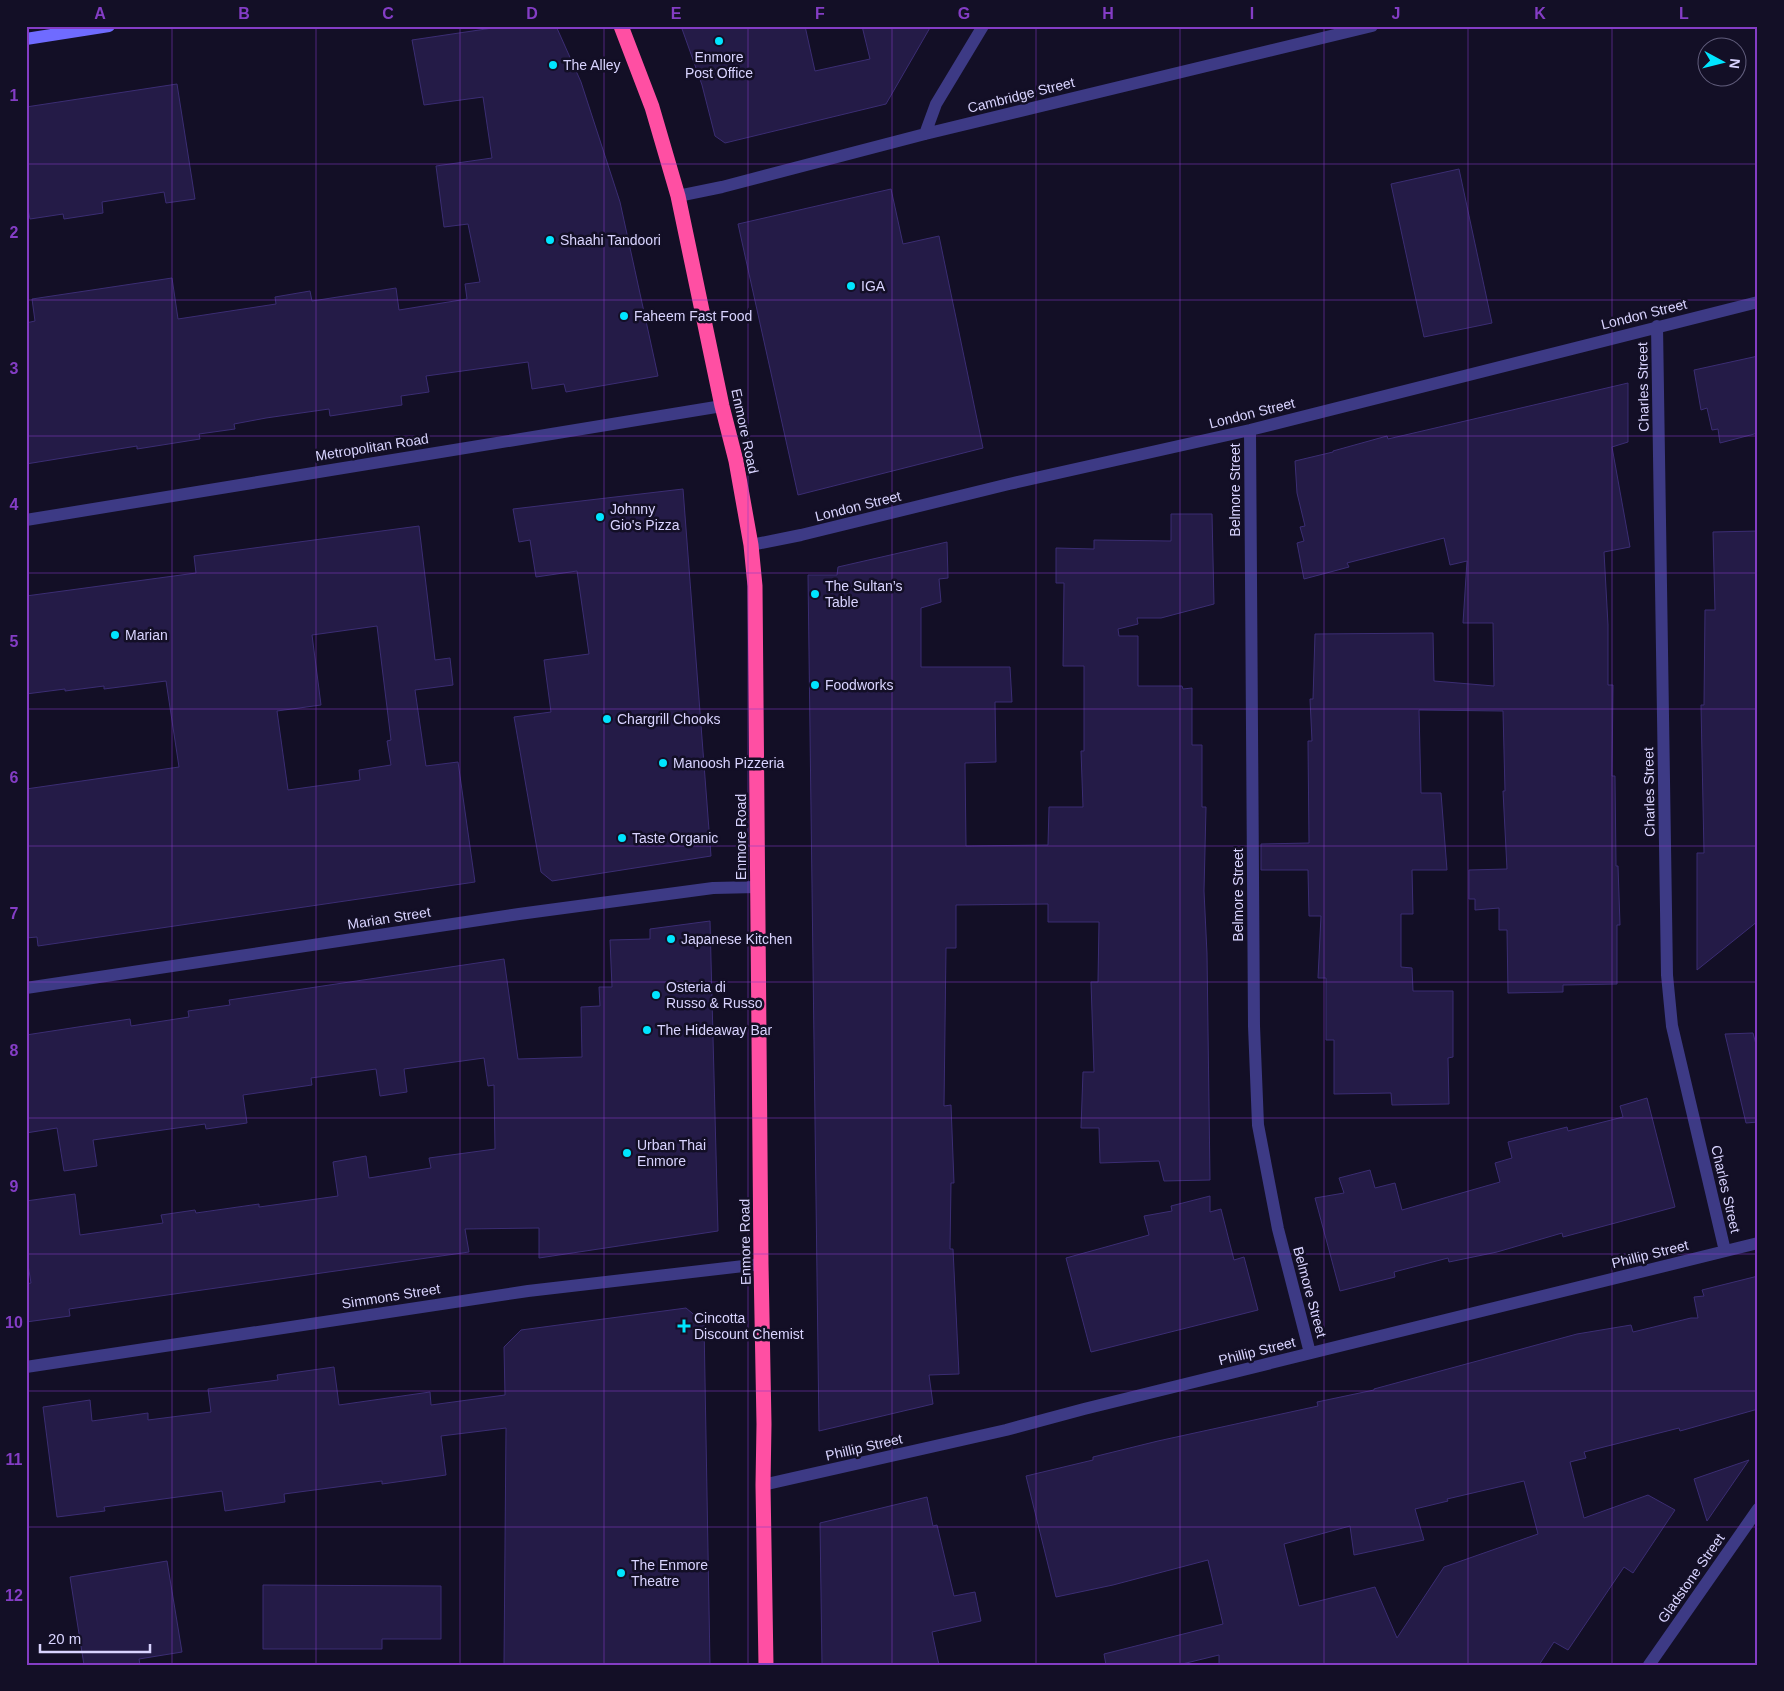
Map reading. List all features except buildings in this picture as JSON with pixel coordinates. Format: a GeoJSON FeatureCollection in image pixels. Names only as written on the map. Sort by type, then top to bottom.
{"type":"FeatureCollection","features":[{"type":"Feature","properties":{"kind":"highway","name":"Enmore Road"},"geometry":{"type":"LineString","coordinates":[[621,26],[652,107],[678,196],[722,406],[736,461],[751,545],[755,586],[766,1665]]}},
{"type":"Feature","properties":{"kind":"main road"},"geometry":{"type":"LineString","coordinates":[[26,39],[109,26]]}},
{"type":"Feature","properties":{"kind":"street"},"geometry":{"type":"LineString","coordinates":[[925,134],[936,104],[984,26]]}},
{"type":"Feature","properties":{"kind":"street","name":"Cambridge Street"},"geometry":{"type":"LineString","coordinates":[[678,196],[722,187],[925,134],[1372,26]]}},
{"type":"Feature","properties":{"kind":"street","name":"London Street"},"geometry":{"type":"LineString","coordinates":[[751,545],[801,535],[1009,484],[1250,430],[1758,302]]}},
{"type":"Feature","properties":{"kind":"street","name":"Charles Street"},"geometry":{"type":"LineString","coordinates":[[1657,326],[1667,975],[1672,1026],[1725,1251]]}},
{"type":"Feature","properties":{"kind":"street","name":"Metropolitan Road"},"geometry":{"type":"LineString","coordinates":[[26,520],[722,406]]}},
{"type":"Feature","properties":{"kind":"street","name":"Belmore Street"},"geometry":{"type":"LineString","coordinates":[[1250,430],[1254,1016],[1258,1125],[1278,1230],[1310,1353]]}},
{"type":"Feature","properties":{"kind":"street","name":"Marian Street"},"geometry":{"type":"LineString","coordinates":[[26,988],[520,914],[713,888],[757,887]]}},
{"type":"Feature","properties":{"kind":"street","name":"Phillip Street"},"geometry":{"type":"LineString","coordinates":[[763,1485],[1006,1430],[1084,1409],[1758,1243]]}},
{"type":"Feature","properties":{"kind":"street","name":"Simmons Street"},"geometry":{"type":"LineString","coordinates":[[26,1367],[528,1291],[761,1264]]}},
{"type":"Feature","properties":{"kind":"street","name":"Gladstone Street"},"geometry":{"type":"LineString","coordinates":[[1648,1665],[1758,1509]]}},
{"type":"Feature","properties":{"kind":"place","name":"Enmore Post Office"},"geometry":{"type":"Point","coordinates":[719,41]}},
{"type":"Feature","properties":{"kind":"place","name":"The Alley"},"geometry":{"type":"Point","coordinates":[553,65]}},
{"type":"Feature","properties":{"kind":"place","name":"Shaahi Tandoori"},"geometry":{"type":"Point","coordinates":[550,240]}},
{"type":"Feature","properties":{"kind":"place","name":"IGA"},"geometry":{"type":"Point","coordinates":[851,286]}},
{"type":"Feature","properties":{"kind":"place","name":"Faheem Fast Food"},"geometry":{"type":"Point","coordinates":[624,316]}},
{"type":"Feature","properties":{"kind":"place","name":"Johnny Gio's Pizza"},"geometry":{"type":"Point","coordinates":[600,517]}},
{"type":"Feature","properties":{"kind":"place","name":"The Sultan’s Table"},"geometry":{"type":"Point","coordinates":[815,594]}},
{"type":"Feature","properties":{"kind":"place","name":"Marian"},"geometry":{"type":"Point","coordinates":[115,635]}},
{"type":"Feature","properties":{"kind":"place","name":"Foodworks"},"geometry":{"type":"Point","coordinates":[815,685]}},
{"type":"Feature","properties":{"kind":"place","name":"Chargrill Chooks"},"geometry":{"type":"Point","coordinates":[607,719]}},
{"type":"Feature","properties":{"kind":"place","name":"Manoosh Pizzeria"},"geometry":{"type":"Point","coordinates":[663,763]}},
{"type":"Feature","properties":{"kind":"place","name":"Taste Organic"},"geometry":{"type":"Point","coordinates":[622,838]}},
{"type":"Feature","properties":{"kind":"place","name":"Japanese Kitchen"},"geometry":{"type":"Point","coordinates":[671,939]}},
{"type":"Feature","properties":{"kind":"place","name":"Osteria di Russo & Russo"},"geometry":{"type":"Point","coordinates":[656,995]}},
{"type":"Feature","properties":{"kind":"place","name":"The Hideaway Bar"},"geometry":{"type":"Point","coordinates":[647,1030]}},
{"type":"Feature","properties":{"kind":"place","name":"Urban Thai Enmore"},"geometry":{"type":"Point","coordinates":[627,1153]}},
{"type":"Feature","properties":{"kind":"place","name":"Cincotta Discount Chemist"},"geometry":{"type":"Point","coordinates":[684,1326]}},
{"type":"Feature","properties":{"kind":"place","name":"The Enmore Theatre"},"geometry":{"type":"Point","coordinates":[621,1573]}}]}
